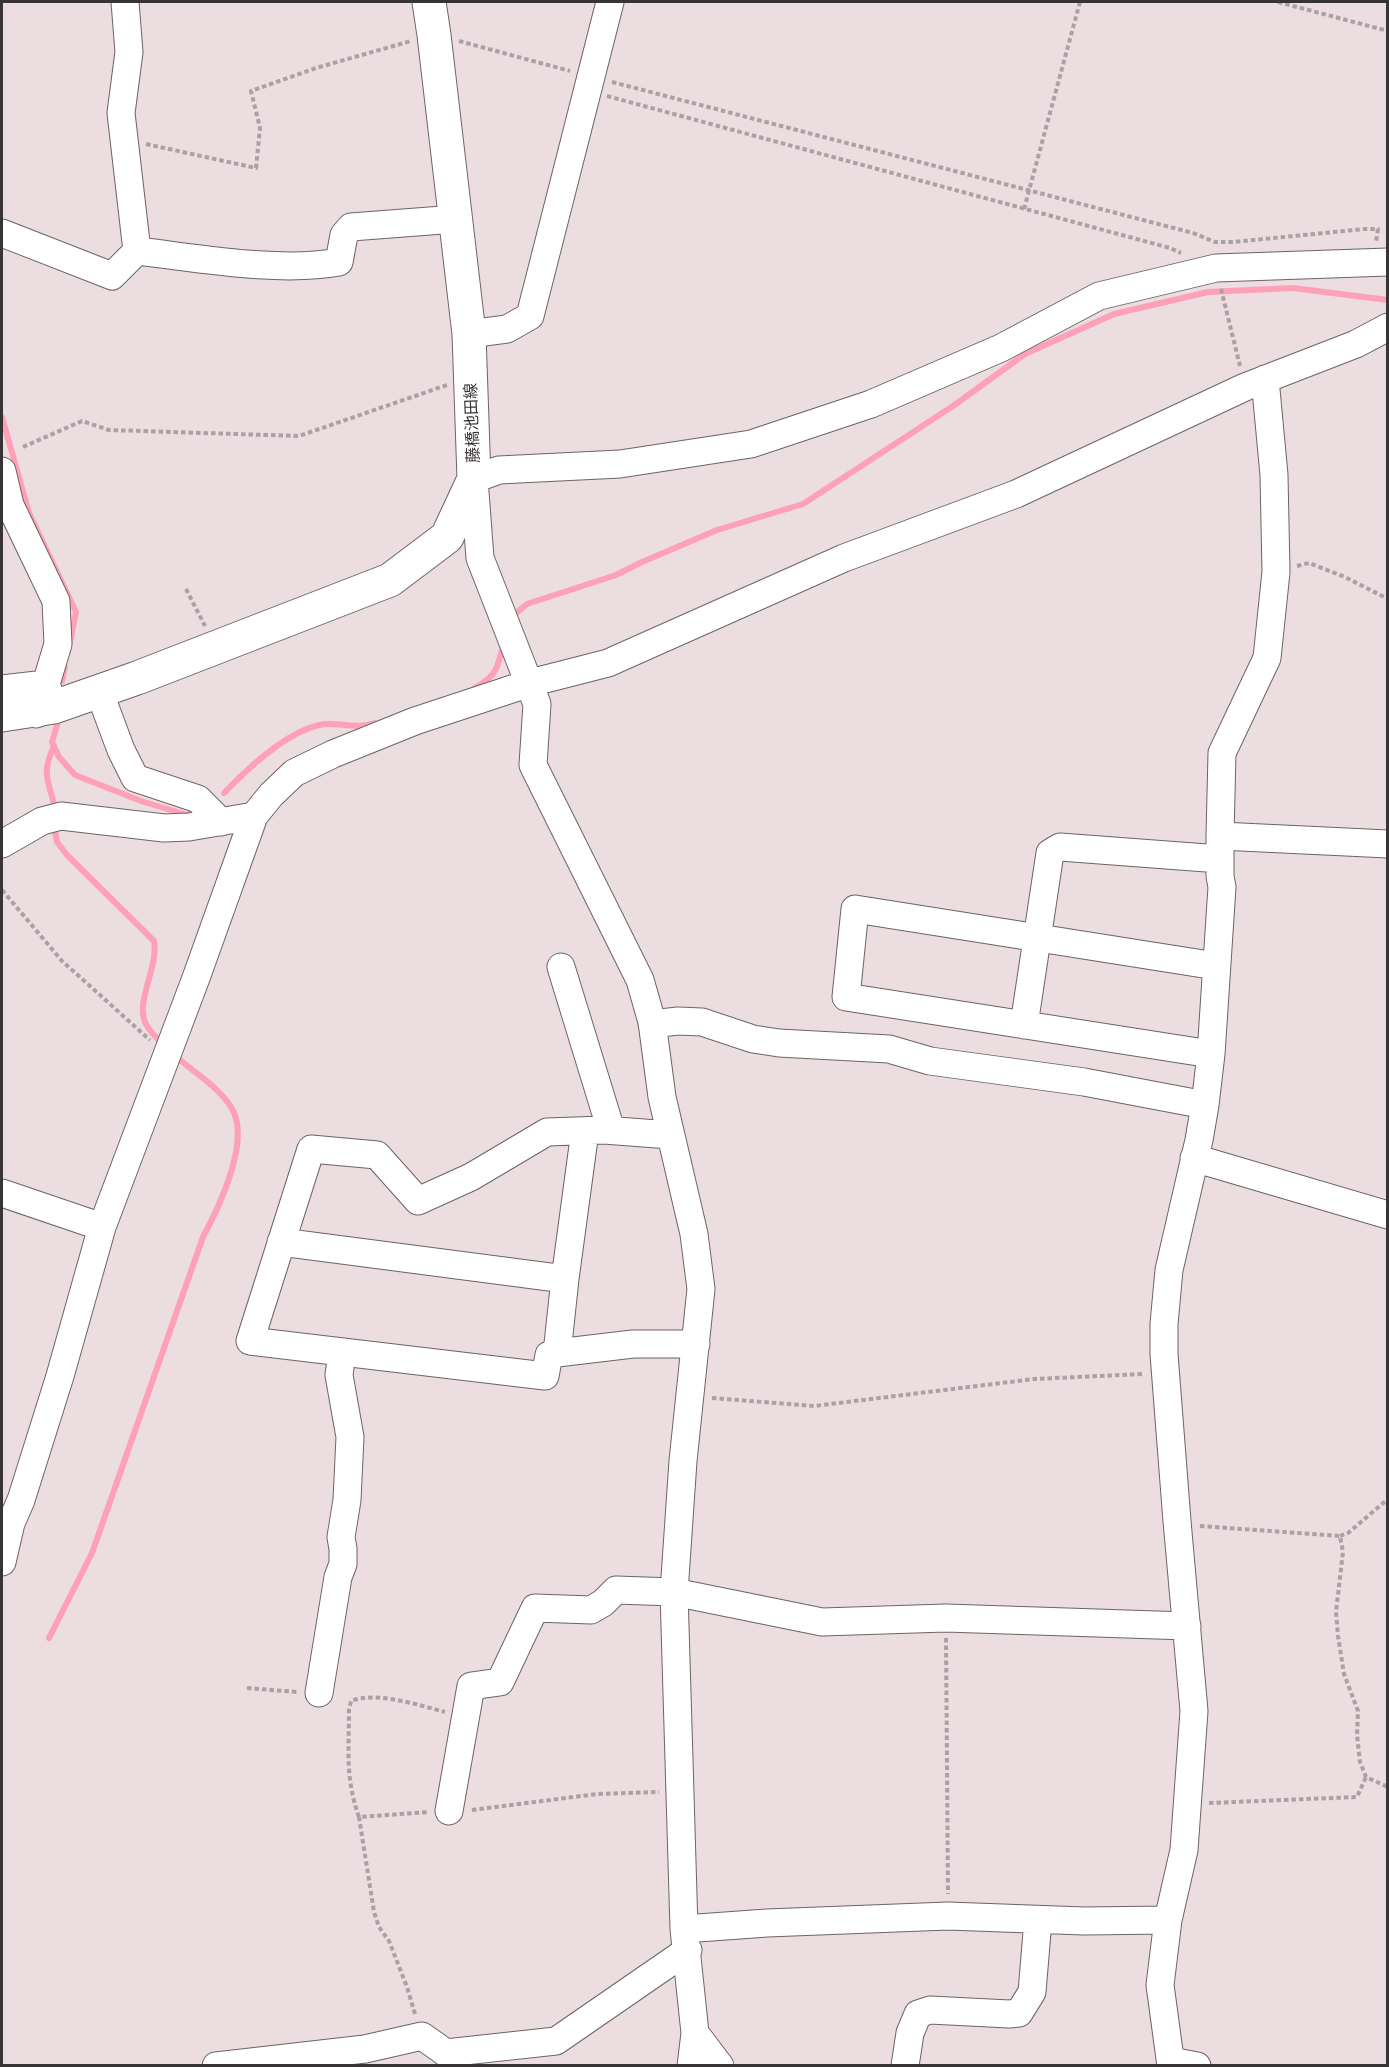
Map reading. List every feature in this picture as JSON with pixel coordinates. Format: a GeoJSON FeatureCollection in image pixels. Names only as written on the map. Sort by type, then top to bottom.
{"type":"FeatureCollection","features":[{"type":"Feature","properties":{"kind":"main road","name":"藤橋池田線"},"geometry":{"type":"LineString","coordinates":[[2,715],[50,695],[99,691],[390,580],[447,537],[474,479],[471,377],[469,334],[429,2]]}},
{"type":"Feature","properties":{"kind":"street"},"geometry":{"type":"LineString","coordinates":[[125,2],[129,52],[121,113],[137,250]]}},
{"type":"Feature","properties":{"kind":"street"},"geometry":{"type":"LineString","coordinates":[[469,334],[507,329],[530,316],[610,2]]}},
{"type":"Feature","properties":{"kind":"street"},"geometry":{"type":"LineString","coordinates":[[137,250],[240,263],[315,267],[339,262],[344,235],[351,227],[456,219]]}},
{"type":"Feature","properties":{"kind":"street"},"geometry":{"type":"LineString","coordinates":[[2,233],[112,276],[137,250]]}},
{"type":"Feature","properties":{"kind":"street"},"geometry":{"type":"LineString","coordinates":[[691,2066],[695,2033],[686,1940],[674,1592],[683,1461],[701,1289],[694,1234],[662,1097],[652,1024],[640,980],[532,765],[537,704],[480,558],[474,479],[499,470],[620,464],[751,444],[870,404],[1001,348],[1099,296],[1211,269],[1381,263]]}},
{"type":"Feature","properties":{"kind":"street"},"geometry":{"type":"LineString","coordinates":[[2,1562],[11,1523],[21,1500],[60,1376],[102,1227],[204,958],[254,816],[271,795],[294,773],[333,754],[415,721],[530,683],[608,663],[844,558],[1016,494],[1255,383],[1356,344],[1388,327]]}},
{"type":"Feature","properties":{"kind":"street"},"geometry":{"type":"LineString","coordinates":[[1179,2064],[1160,1985],[1168,1920],[1184,1850],[1194,1711],[1165,1372],[1164,1324],[1169,1270],[1205,1105],[1211,1054],[1222,887],[1220,847],[1222,753],[1267,658],[1276,572],[1274,475],[1255,383]]}},
{"type":"Feature","properties":{"kind":"street"},"geometry":{"type":"LineString","coordinates":[[2,471],[10,505],[56,600],[58,644],[50,695],[2,729]]}},
{"type":"Feature","properties":{"kind":"street"},"geometry":{"type":"LineString","coordinates":[[2,689],[50,695]]}},
{"type":"Feature","properties":{"kind":"street"},"geometry":{"type":"LineString","coordinates":[[99,691],[135,778],[198,799],[220,822]]}},
{"type":"Feature","properties":{"kind":"street"},"geometry":{"type":"LineString","coordinates":[[2,844],[42,821],[60,816],[164,828],[189,827],[254,816]]}},
{"type":"Feature","properties":{"kind":"street"},"geometry":{"type":"LineString","coordinates":[[1024,1025],[1050,853],[1060,848],[1388,844]]}},
{"type":"Feature","properties":{"kind":"street"},"geometry":{"type":"LineString","coordinates":[[1211,1054],[846,997],[855,909],[1216,966]]}},
{"type":"Feature","properties":{"kind":"street"},"geometry":{"type":"LineString","coordinates":[[557,1353],[565,1278],[598,1131],[561,967]]}},
{"type":"Feature","properties":{"kind":"street"},"geometry":{"type":"LineString","coordinates":[[652,1024],[678,1021],[702,1022],[762,1040],[889,1049],[930,1061],[1084,1082],[1205,1105]]}},
{"type":"Feature","properties":{"kind":"street"},"geometry":{"type":"LineString","coordinates":[[670,1134],[598,1131],[547,1132],[471,1177],[418,1201],[377,1155],[311,1149],[250,1341],[545,1376],[549,1355],[557,1353],[633,1344],[696,1344]]}},
{"type":"Feature","properties":{"kind":"street"},"geometry":{"type":"LineString","coordinates":[[1194,1158],[1388,1215]]}},
{"type":"Feature","properties":{"kind":"street"},"geometry":{"type":"LineString","coordinates":[[2,1193],[102,1227]]}},
{"type":"Feature","properties":{"kind":"street"},"geometry":{"type":"LineString","coordinates":[[281,1242],[565,1278]]}},
{"type":"Feature","properties":{"kind":"street"},"geometry":{"type":"LineString","coordinates":[[320,1693],[338,1577],[343,1564],[341,1537],[350,1437],[339,1375],[342,1352]]}},
{"type":"Feature","properties":{"kind":"street"},"geometry":{"type":"LineString","coordinates":[[449,1811],[471,1686],[500,1682],[535,1608],[591,1610],[603,1604],[616,1590],[674,1592],[822,1622],[946,1618],[1187,1626]]}},
{"type":"Feature","properties":{"kind":"street"},"geometry":{"type":"LineString","coordinates":[[232,2065],[365,2049],[422,2036],[446,2059],[556,2041],[686,1940],[767,1923],[948,1916],[1084,1922],[1168,1920]]}},
{"type":"Feature","properties":{"kind":"street"},"geometry":{"type":"LineString","coordinates":[[905,2066],[909,2033],[918,2014],[930,2010],[1019,2013],[1032,1992],[1038,1920]]}},
{"type":"Feature","properties":{"kind":"street"},"geometry":{"type":"LineString","coordinates":[[695,2033],[720,2066]]}},
{"type":"Feature","properties":{"kind":"path"},"geometry":{"type":"LineString","coordinates":[[1024,209],[1080,2]]}},
{"type":"Feature","properties":{"kind":"path"},"geometry":{"type":"LineString","coordinates":[[1278,2],[1388,31]]}},
{"type":"Feature","properties":{"kind":"path"},"geometry":{"type":"LineString","coordinates":[[124,140],[256,168],[260,128],[250,91],[316,68],[434,35],[588,83],[1024,209],[1170,248],[1211,269],[1255,383]]}},
{"type":"Feature","properties":{"kind":"path"},"geometry":{"type":"LineString","coordinates":[[588,83],[1029,190],[1193,233],[1215,242],[1378,229],[1381,263]]}},
{"type":"Feature","properties":{"kind":"path"},"geometry":{"type":"LineString","coordinates":[[23,447],[82,421],[109,430],[299,436],[471,377]]}},
{"type":"Feature","properties":{"kind":"path"},"geometry":{"type":"LineString","coordinates":[[1276,572],[1309,563],[1346,577],[1388,599]]}},
{"type":"Feature","properties":{"kind":"path"},"geometry":{"type":"LineString","coordinates":[[186,589],[218,647]]}},
{"type":"Feature","properties":{"kind":"path"},"geometry":{"type":"LineString","coordinates":[[2,890],[62,961],[148,1037],[166,1058]]}},
{"type":"Feature","properties":{"kind":"path"},"geometry":{"type":"LineString","coordinates":[[690,1397],[814,1406],[1034,1379],[1165,1372]]}},
{"type":"Feature","properties":{"kind":"path"},"geometry":{"type":"LineString","coordinates":[[1177,1525],[1340,1536],[1348,1533],[1388,1499]]}},
{"type":"Feature","properties":{"kind":"path"},"geometry":{"type":"LineString","coordinates":[[1340,1536],[1343,1552],[1336,1612],[1338,1636],[1344,1674],[1358,1712],[1357,1735],[1360,1762],[1366,1777],[1388,1787]]}},
{"type":"Feature","properties":{"kind":"path"},"geometry":{"type":"LineString","coordinates":[[946,1618],[948,1916]]}},
{"type":"Feature","properties":{"kind":"path"},"geometry":{"type":"LineString","coordinates":[[422,2036],[408,1987],[389,1941],[379,1927],[375,1912],[359,1817],[352,1798],[348,1775],[349,1710],[351,1701],[363,1696],[466,1717]]}},
{"type":"Feature","properties":{"kind":"path"},"geometry":{"type":"LineString","coordinates":[[1187,1803],[1357,1797],[1366,1777]]}},
{"type":"Feature","properties":{"kind":"path"},"geometry":{"type":"LineString","coordinates":[[359,1817],[449,1811],[597,1794],[681,1791]]}},
{"type":"Feature","properties":{"kind":"waterway"},"geometry":{"type":"LineString","coordinates":[[515,614],[527,604],[616,575],[717,530],[803,504],[953,406],[1025,354],[1114,314],[1208,292],[1293,288],[1388,300]]}},
{"type":"Feature","properties":{"kind":"waterway"},"geometry":{"type":"LineString","coordinates":[[2,417],[29,513],[76,612],[70,642]]}},
{"type":"Feature","properties":{"kind":"waterway"},"geometry":{"type":"LineString","coordinates":[[475,688],[495,671],[503,646]]}},
{"type":"Feature","properties":{"kind":"waterway"},"geometry":{"type":"LineString","coordinates":[[62,681],[65,667]]}},
{"type":"Feature","properties":{"kind":"waterway"},"geometry":{"type":"LineString","coordinates":[[224,793],[267,753],[306,729],[325,724],[360,726],[375,723]]}},
{"type":"Feature","properties":{"kind":"waterway"},"geometry":{"type":"LineString","coordinates":[[57,725],[52,742],[59,757],[75,775],[141,801],[187,815],[195,810]]}},
{"type":"Feature","properties":{"kind":"waterway"},"geometry":{"type":"LineString","coordinates":[[54,746],[48,762],[47,775],[54,804]]}},
{"type":"Feature","properties":{"kind":"waterway"},"geometry":{"type":"LineString","coordinates":[[54,826],[57,842],[67,855],[154,941],[155,952],[144,997],[143,1017],[149,1029],[163,1044]]}},
{"type":"Feature","properties":{"kind":"waterway"},"geometry":{"type":"LineString","coordinates":[[49,1638],[92,1553],[203,1237],[217,1209],[236,1154],[238,1137],[231,1107],[214,1087],[180,1060]]}}]}
